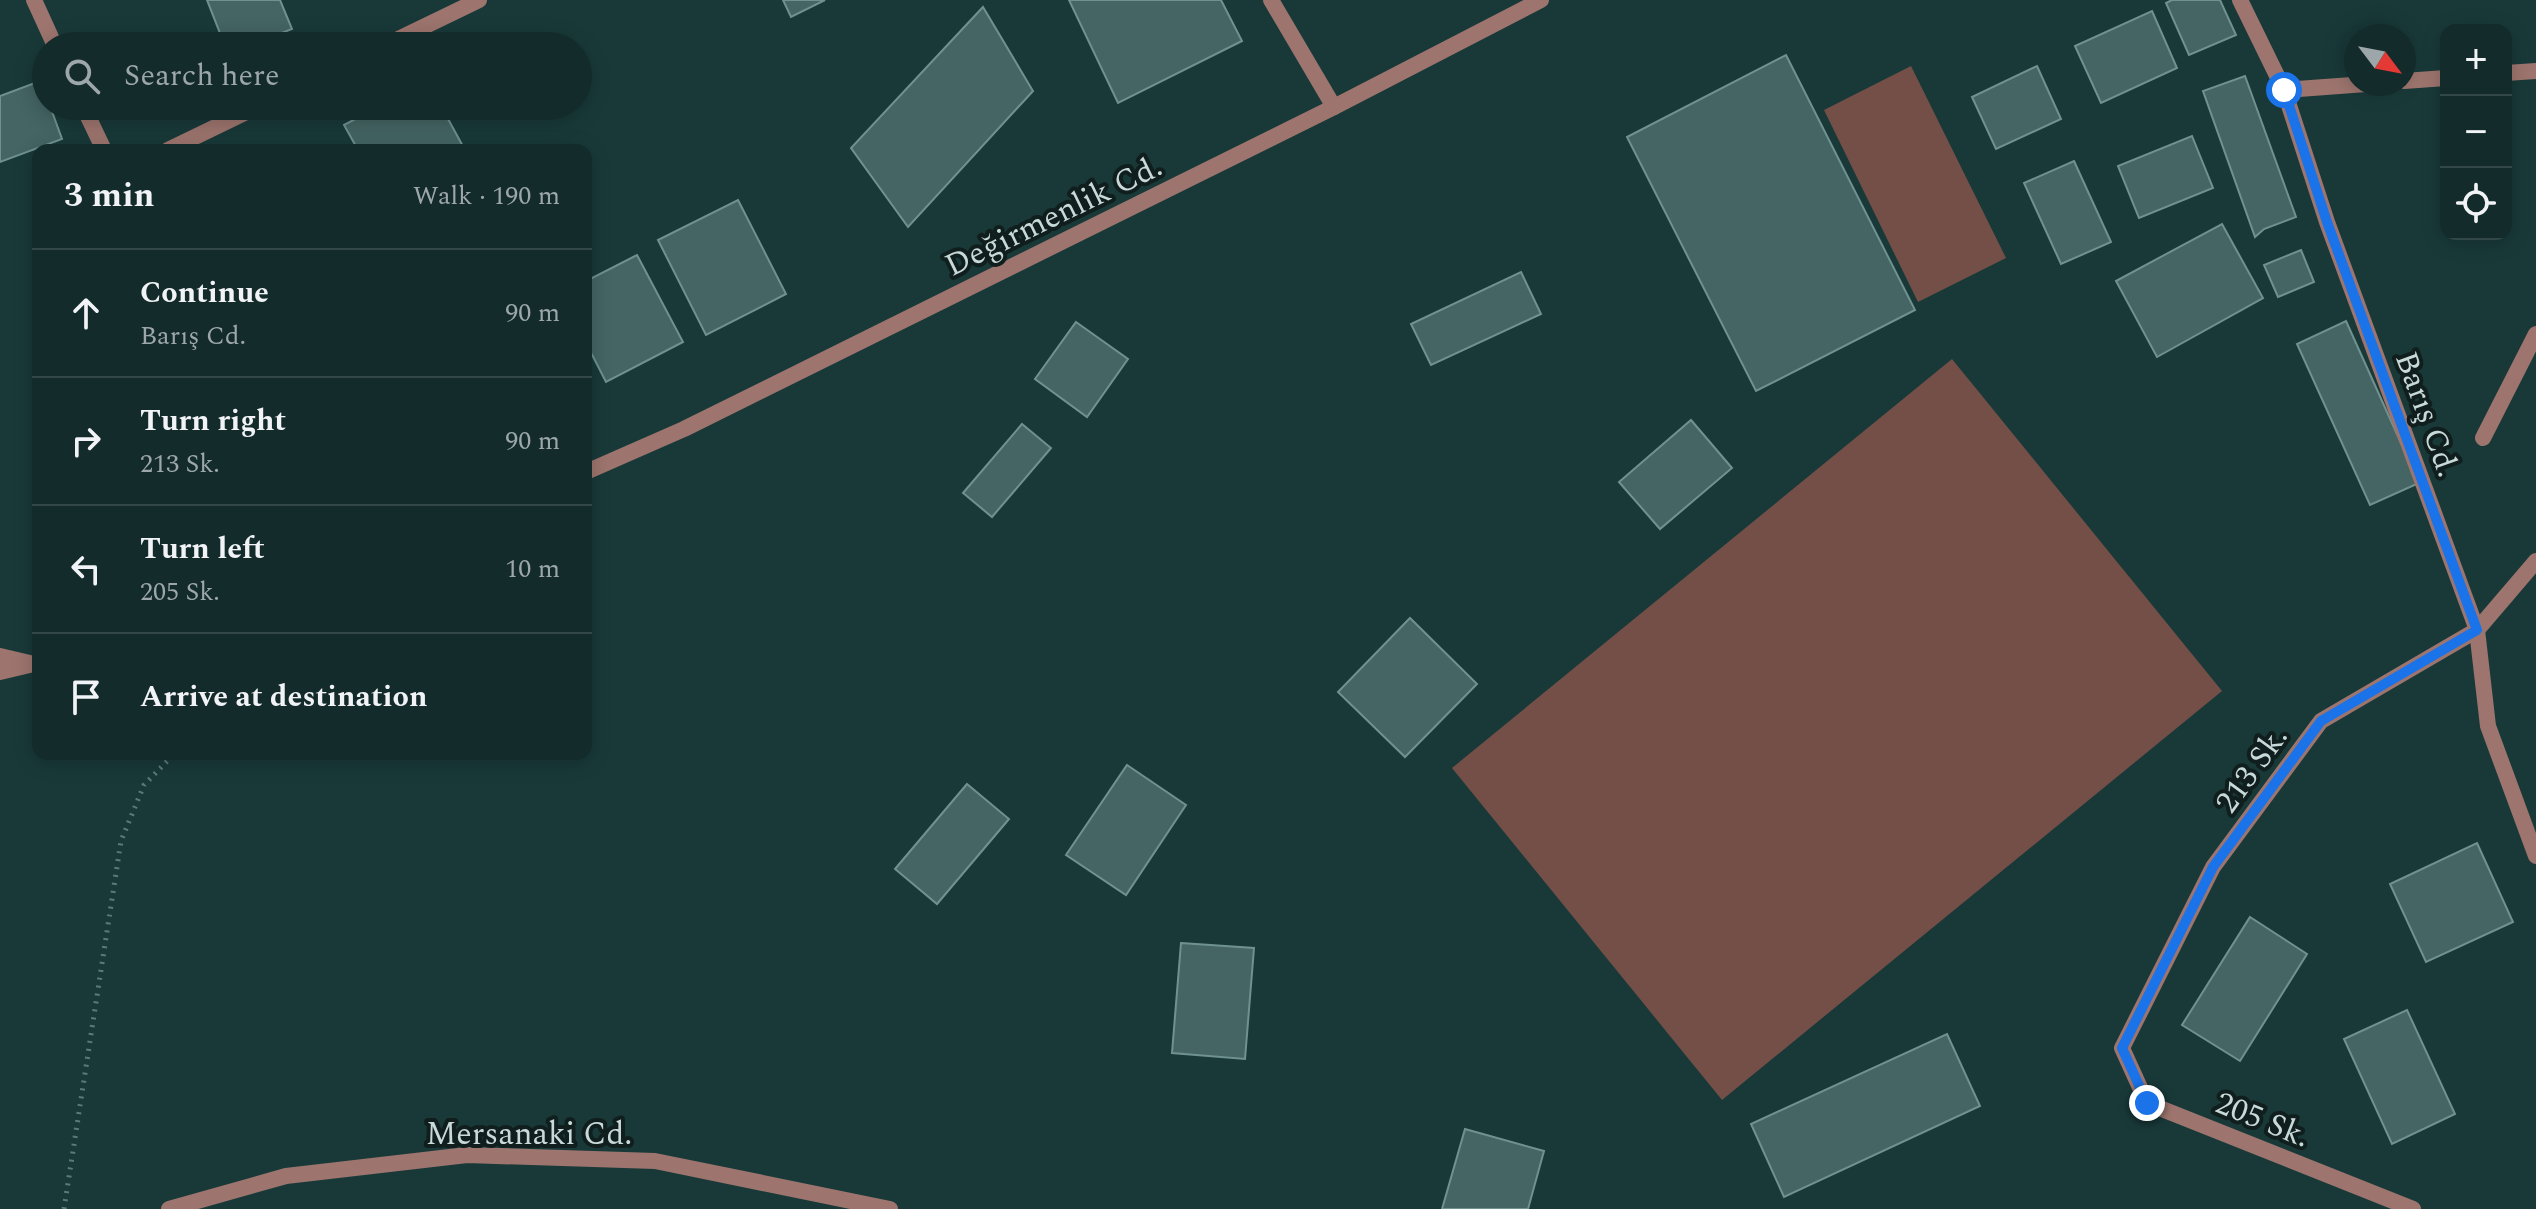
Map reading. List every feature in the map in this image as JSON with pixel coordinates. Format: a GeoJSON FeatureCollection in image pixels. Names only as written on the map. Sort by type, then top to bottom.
{"type":"FeatureCollection","features":[{"type":"Feature","properties":{"kind":"street"},"geometry":{"type":"LineString","coordinates":[[34,0],[49,32]]}},
{"type":"Feature","properties":{"kind":"street"},"geometry":{"type":"LineString","coordinates":[[413,32],[479,0]]}},
{"type":"Feature","properties":{"kind":"street"},"geometry":{"type":"LineString","coordinates":[[1271,0],[1334,107]]}},
{"type":"Feature","properties":{"kind":"street","name":"Değirmenlik Cd."},"geometry":{"type":"LineString","coordinates":[[592,469],[684,429],[1334,107],[1541,0]]}},
{"type":"Feature","properties":{"kind":"street","name":"Barış Cd."},"geometry":{"type":"LineString","coordinates":[[2240,0],[2284,90],[2327,222],[2477,630],[2488,726],[2536,856]]}},
{"type":"Feature","properties":{"kind":"street"},"geometry":{"type":"LineString","coordinates":[[2512,73],[2536,71]]}},
{"type":"Feature","properties":{"kind":"street"},"geometry":{"type":"LineString","coordinates":[[2416,80],[2440,78]]}},
{"type":"Feature","properties":{"kind":"street"},"geometry":{"type":"LineString","coordinates":[[2284,90],[2344,86]]}},
{"type":"Feature","properties":{"kind":"street"},"geometry":{"type":"LineString","coordinates":[[90,120],[101,144]]}},
{"type":"Feature","properties":{"kind":"street"},"geometry":{"type":"LineString","coordinates":[[180,144],[230,120]]}},
{"type":"Feature","properties":{"kind":"street"},"geometry":{"type":"LineString","coordinates":[[2483,438],[2536,334]]}},
{"type":"Feature","properties":{"kind":"street","name":"213 Sk."},"geometry":{"type":"LineString","coordinates":[[2122,1048],[2213,867],[2321,721],[2477,630],[2536,561]]}},
{"type":"Feature","properties":{"kind":"street"},"geometry":{"type":"LineString","coordinates":[[0,656],[32,663]]}},
{"type":"Feature","properties":{"kind":"street"},"geometry":{"type":"LineString","coordinates":[[0,672],[32,665]]}},
{"type":"Feature","properties":{"kind":"street","name":"205 Sk."},"geometry":{"type":"LineString","coordinates":[[2122,1048],[2147,1103],[2413,1209]]}},
{"type":"Feature","properties":{"kind":"street","name":"Mersanaki Cd."},"geometry":{"type":"LineString","coordinates":[[169,1209],[286,1176],[467,1155],[655,1161],[890,1209]]}},
{"type":"Feature","properties":{"kind":"path"},"geometry":{"type":"LineString","coordinates":[[64,1209],[121,841],[144,785],[168,760]]}},
{"type":"Feature","properties":{"kind":"shaded area"},"geometry":{"type":"Polygon","coordinates":[[[1911,66],[2006,258],[1918,302],[1824,110],[1911,66]]]}},
{"type":"Feature","properties":{"kind":"shaded area"},"geometry":{"type":"Polygon","coordinates":[[[1952,359],[2222,691],[1722,1100],[1452,768],[1952,359]]]}},
{"type":"Feature","properties":{"kind":"building"},"geometry":{"type":"Polygon","coordinates":[[[207,0],[280,0],[292,29],[284,32],[220,32],[207,0]]]}},
{"type":"Feature","properties":{"kind":"building"},"geometry":{"type":"Polygon","coordinates":[[[783,0],[825,0],[791,17],[783,0]]]}},
{"type":"Feature","properties":{"kind":"building"},"geometry":{"type":"Polygon","coordinates":[[[1069,0],[1221,0],[1242,41],[1118,103],[1069,0]]]}},
{"type":"Feature","properties":{"kind":"building"},"geometry":{"type":"Polygon","coordinates":[[[2172,0],[2220,0],[2236,35],[2189,55],[2166,3],[2172,0]]]}},
{"type":"Feature","properties":{"kind":"building"},"geometry":{"type":"Polygon","coordinates":[[[983,7],[1033,91],[908,227],[851,148],[983,7]]]}},
{"type":"Feature","properties":{"kind":"building"},"geometry":{"type":"Polygon","coordinates":[[[2152,11],[2177,68],[2101,103],[2075,46],[2152,11]]]}},
{"type":"Feature","properties":{"kind":"building"},"geometry":{"type":"Polygon","coordinates":[[[1786,55],[1915,310],[1756,391],[1627,137],[1786,55]]]}},
{"type":"Feature","properties":{"kind":"building"},"geometry":{"type":"Polygon","coordinates":[[[2037,66],[2061,119],[1996,149],[1972,97],[2037,66]]]}},
{"type":"Feature","properties":{"kind":"building"},"geometry":{"type":"Polygon","coordinates":[[[2245,76],[2296,217],[2264,229],[2255,237],[2203,91],[2245,76]]]}},
{"type":"Feature","properties":{"kind":"building"},"geometry":{"type":"Polygon","coordinates":[[[32,84],[32,120],[55,120],[62,139],[49,144],[32,144],[32,150],[0,162],[0,96],[32,84]]]}},
{"type":"Feature","properties":{"kind":"building"},"geometry":{"type":"Polygon","coordinates":[[[353,120],[449,120],[462,144],[355,144],[344,125],[353,120]]]}},
{"type":"Feature","properties":{"kind":"building"},"geometry":{"type":"Polygon","coordinates":[[[2192,136],[2213,188],[2139,218],[2118,166],[2192,136]]]}},
{"type":"Feature","properties":{"kind":"building"},"geometry":{"type":"Polygon","coordinates":[[[2074,161],[2111,242],[2061,264],[2024,183],[2074,161]]]}},
{"type":"Feature","properties":{"kind":"building"},"geometry":{"type":"Polygon","coordinates":[[[738,200],[786,294],[706,335],[658,240],[738,200]]]}},
{"type":"Feature","properties":{"kind":"building"},"geometry":{"type":"Polygon","coordinates":[[[2222,224],[2263,298],[2157,357],[2116,281],[2222,224]]]}},
{"type":"Feature","properties":{"kind":"building"},"geometry":{"type":"Polygon","coordinates":[[[2301,250],[2314,282],[2278,297],[2264,265],[2301,250]]]}},
{"type":"Feature","properties":{"kind":"building"},"geometry":{"type":"Polygon","coordinates":[[[637,255],[683,342],[606,382],[592,355],[592,278],[637,255]]]}},
{"type":"Feature","properties":{"kind":"building"},"geometry":{"type":"Polygon","coordinates":[[[1521,272],[1541,314],[1431,365],[1411,324],[1521,272]]]}},
{"type":"Feature","properties":{"kind":"building"},"geometry":{"type":"Polygon","coordinates":[[[2346,321],[2419,483],[2370,505],[2297,344],[2346,321]]]}},
{"type":"Feature","properties":{"kind":"building"},"geometry":{"type":"Polygon","coordinates":[[[1076,322],[1128,359],[1087,417],[1035,379],[1076,322]]]}},
{"type":"Feature","properties":{"kind":"building"},"geometry":{"type":"Polygon","coordinates":[[[1691,420],[1732,468],[1660,529],[1619,482],[1691,420]]]}},
{"type":"Feature","properties":{"kind":"building"},"geometry":{"type":"Polygon","coordinates":[[[1022,424],[1051,448],[992,517],[963,493],[1022,424]]]}},
{"type":"Feature","properties":{"kind":"building"},"geometry":{"type":"Polygon","coordinates":[[[1410,618],[1477,684],[1405,757],[1338,692],[1410,618]]]}},
{"type":"Feature","properties":{"kind":"building"},"geometry":{"type":"Polygon","coordinates":[[[1127,765],[1186,805],[1126,895],[1066,855],[1127,765]]]}},
{"type":"Feature","properties":{"kind":"building"},"geometry":{"type":"Polygon","coordinates":[[[967,784],[1009,819],[937,904],[895,869],[967,784]]]}},
{"type":"Feature","properties":{"kind":"building"},"geometry":{"type":"Polygon","coordinates":[[[2477,843],[2513,922],[2426,962],[2390,884],[2477,843]]]}},
{"type":"Feature","properties":{"kind":"building"},"geometry":{"type":"Polygon","coordinates":[[[2250,917],[2307,954],[2240,1061],[2182,1025],[2250,917]]]}},
{"type":"Feature","properties":{"kind":"building"},"geometry":{"type":"Polygon","coordinates":[[[1181,943],[1254,948],[1245,1059],[1172,1053],[1181,943]]]}},
{"type":"Feature","properties":{"kind":"building"},"geometry":{"type":"Polygon","coordinates":[[[2407,1010],[2455,1114],[2392,1144],[2344,1039],[2407,1010]]]}},
{"type":"Feature","properties":{"kind":"building"},"geometry":{"type":"Polygon","coordinates":[[[1947,1034],[1980,1106],[1784,1197],[1751,1124],[1947,1034]]]}},
{"type":"Feature","properties":{"kind":"building"},"geometry":{"type":"Polygon","coordinates":[[[1465,1129],[1544,1151],[1528,1209],[1442,1209],[1465,1129]]]}},
{"type":"Feature","properties":{"kind":"route"},"geometry":{"type":"LineString","coordinates":[[2147,1103],[2122,1048],[2213,867],[2321,721],[2477,630],[2327,222],[2284,90]]}}]}
